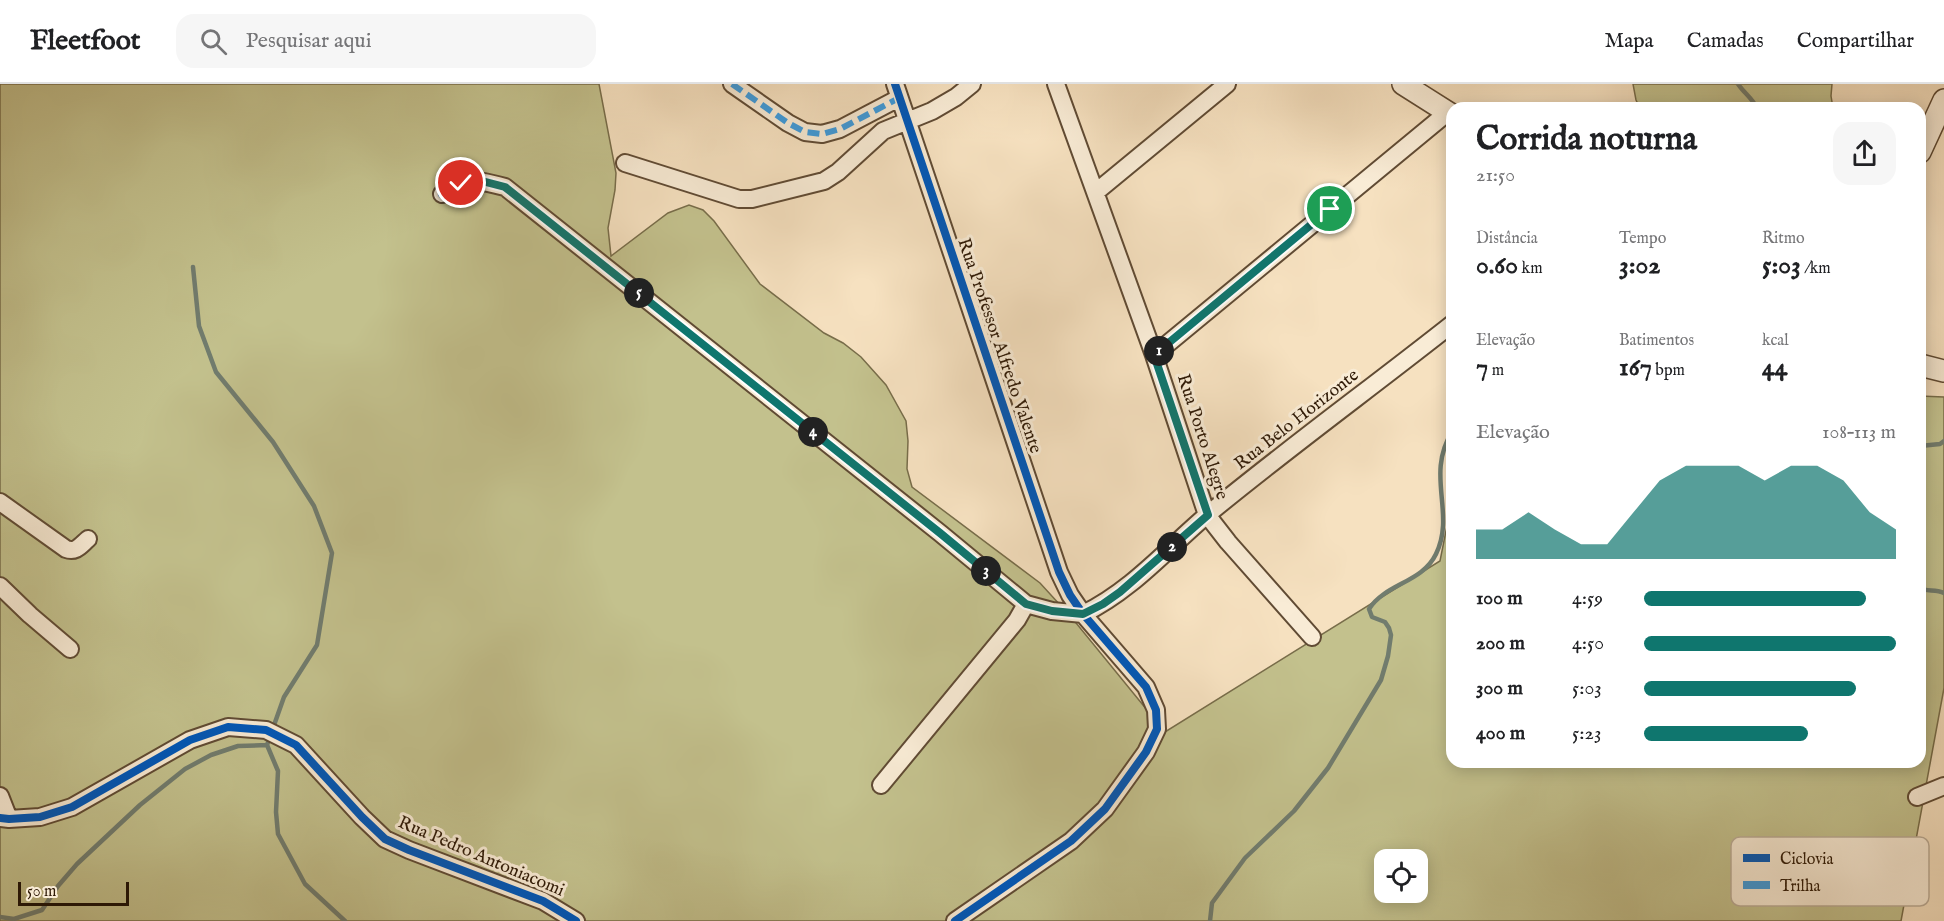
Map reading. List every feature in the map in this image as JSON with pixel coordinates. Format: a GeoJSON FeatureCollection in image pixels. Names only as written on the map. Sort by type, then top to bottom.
{"type":"FeatureCollection","features":[{"type":"Feature","properties":{"kind":"street"},"geometry":{"type":"LineString","coordinates":[[732,84],[788,123],[805,132],[822,134],[840,129],[897,91]]}},
{"type":"Feature","properties":{"kind":"street"},"geometry":{"type":"LineString","coordinates":[[625,163],[740,199],[752,199],[824,181],[838,172],[883,131],[932,111],[956,97],[972,84]]}},
{"type":"Feature","properties":{"kind":"street","name":"Rua Porto Alegre"},"geometry":{"type":"LineString","coordinates":[[1056,84],[1154,355],[1208,515],[1228,542],[1312,637]]}},
{"type":"Feature","properties":{"kind":"street"},"geometry":{"type":"LineString","coordinates":[[1096,192],[1227,84]]}},
{"type":"Feature","properties":{"kind":"street"},"geometry":{"type":"LineString","coordinates":[[1403,84],[1446,111]]}},
{"type":"Feature","properties":{"kind":"street","name":"Rua Professor Alfredo Valente"},"geometry":{"type":"LineString","coordinates":[[897,91],[1059,572],[1083,614],[1146,687],[1156,710],[1156,729],[1146,752],[1105,809],[1071,841],[955,921]]}},
{"type":"Feature","properties":{"kind":"street"},"geometry":{"type":"LineString","coordinates":[[1926,139],[1944,100]]}},
{"type":"Feature","properties":{"kind":"street"},"geometry":{"type":"LineString","coordinates":[[1154,355],[1446,117]]}},
{"type":"Feature","properties":{"kind":"street"},"geometry":{"type":"LineString","coordinates":[[442,194],[461,183],[478,180],[505,187],[1026,604],[1052,611],[1083,614]]}},
{"type":"Feature","properties":{"kind":"street","name":"Rua Belo Horizonte"},"geometry":{"type":"LineString","coordinates":[[1083,614],[1120,592],[1208,515],[1446,329]]}},
{"type":"Feature","properties":{"kind":"street"},"geometry":{"type":"LineString","coordinates":[[1926,366],[1944,371]]}},
{"type":"Feature","properties":{"kind":"street"},"geometry":{"type":"LineString","coordinates":[[0,502],[66,549],[76,550],[88,539]]}},
{"type":"Feature","properties":{"kind":"street"},"geometry":{"type":"LineString","coordinates":[[0,586],[70,649]]}},
{"type":"Feature","properties":{"kind":"street"},"geometry":{"type":"LineString","coordinates":[[881,785],[1017,620],[1026,604]]}},
{"type":"Feature","properties":{"kind":"street","name":"Rua Pedro Antoniacomi"},"geometry":{"type":"LineString","coordinates":[[5,818],[40,817],[72,807],[190,740],[228,727],[266,730],[296,745],[362,817],[385,838],[409,850],[543,901],[576,921]]}},
{"type":"Feature","properties":{"kind":"street"},"geometry":{"type":"LineString","coordinates":[[1917,796],[1944,786]]}},
{"type":"Feature","properties":{"kind":"street"},"geometry":{"type":"LineString","coordinates":[[0,796],[5,818]]}},
{"type":"Feature","properties":{"kind":"shaded area"},"geometry":{"type":"Polygon","coordinates":[[[0,84],[599,84],[616,173],[608,228],[611,256],[668,213],[689,205],[703,210],[714,221],[760,284],[824,333],[843,343],[861,357],[886,385],[906,421],[907,469],[912,487],[1040,583],[1072,618],[1165,732],[1440,561],[1446,531],[1446,768],[1926,768],[1926,396],[1944,397],[1944,688],[1917,837],[1731,837],[1731,906],[1904,906],[1901,921],[0,921],[0,84]]]}},
{"type":"Feature","properties":{"kind":"shaded area"},"geometry":{"type":"Polygon","coordinates":[[[1633,84],[1832,84],[1832,102],[1637,102],[1633,84]]]}},
{"type":"Feature","properties":{"kind":"waterway"},"geometry":{"type":"LineString","coordinates":[[1738,84],[1754,102]]}},
{"type":"Feature","properties":{"kind":"waterway"},"geometry":{"type":"LineString","coordinates":[[193,267],[199,326],[216,372],[273,442],[314,506],[332,553],[317,645],[284,697],[267,745],[278,771],[276,812],[278,834],[305,884],[345,921]]}},
{"type":"Feature","properties":{"kind":"waterway"},"geometry":{"type":"LineString","coordinates":[[1926,445],[1940,444],[1944,441]]}},
{"type":"Feature","properties":{"kind":"waterway"},"geometry":{"type":"LineString","coordinates":[[1210,921],[1212,903],[1245,858],[1294,811],[1328,768],[1381,680],[1391,635],[1385,622],[1372,617],[1369,609],[1376,600],[1422,571],[1436,554],[1443,524],[1440,479],[1446,444]]}},
{"type":"Feature","properties":{"kind":"waterway"},"geometry":{"type":"LineString","coordinates":[[1926,590],[1944,593]]}},
{"type":"Feature","properties":{"kind":"waterway"},"geometry":{"type":"LineString","coordinates":[[0,917],[14,919],[42,910],[77,864],[140,805],[185,769],[211,755],[238,746],[267,745]]}},
{"type":"Feature","properties":{"kind":"marked path"},"geometry":{"type":"LineString","coordinates":[[732,84],[788,123],[805,132],[822,134],[840,129],[899,98]]}},
{"type":"Feature","properties":{"kind":"cycle path"},"geometry":{"type":"LineString","coordinates":[[895,84],[1059,572],[1070,595],[1083,614],[1146,687],[1156,710],[1157,729],[1146,752],[1105,809],[1071,841],[955,921]]}},
{"type":"Feature","properties":{"kind":"cycle path"},"geometry":{"type":"LineString","coordinates":[[442,194],[459,185],[479,181],[505,187],[1026,604]]}},
{"type":"Feature","properties":{"kind":"cycle path"},"geometry":{"type":"LineString","coordinates":[[0,818],[40,817],[72,807],[190,740],[228,727],[266,730],[296,745],[385,839],[543,901],[576,921]]}},
{"type":"Feature","properties":{"kind":"route"},"geometry":{"type":"LineString","coordinates":[[461,183],[478,180],[505,187],[1026,604],[1052,611],[1083,614],[1120,592],[1208,515],[1154,355],[1330,209]]}}]}
